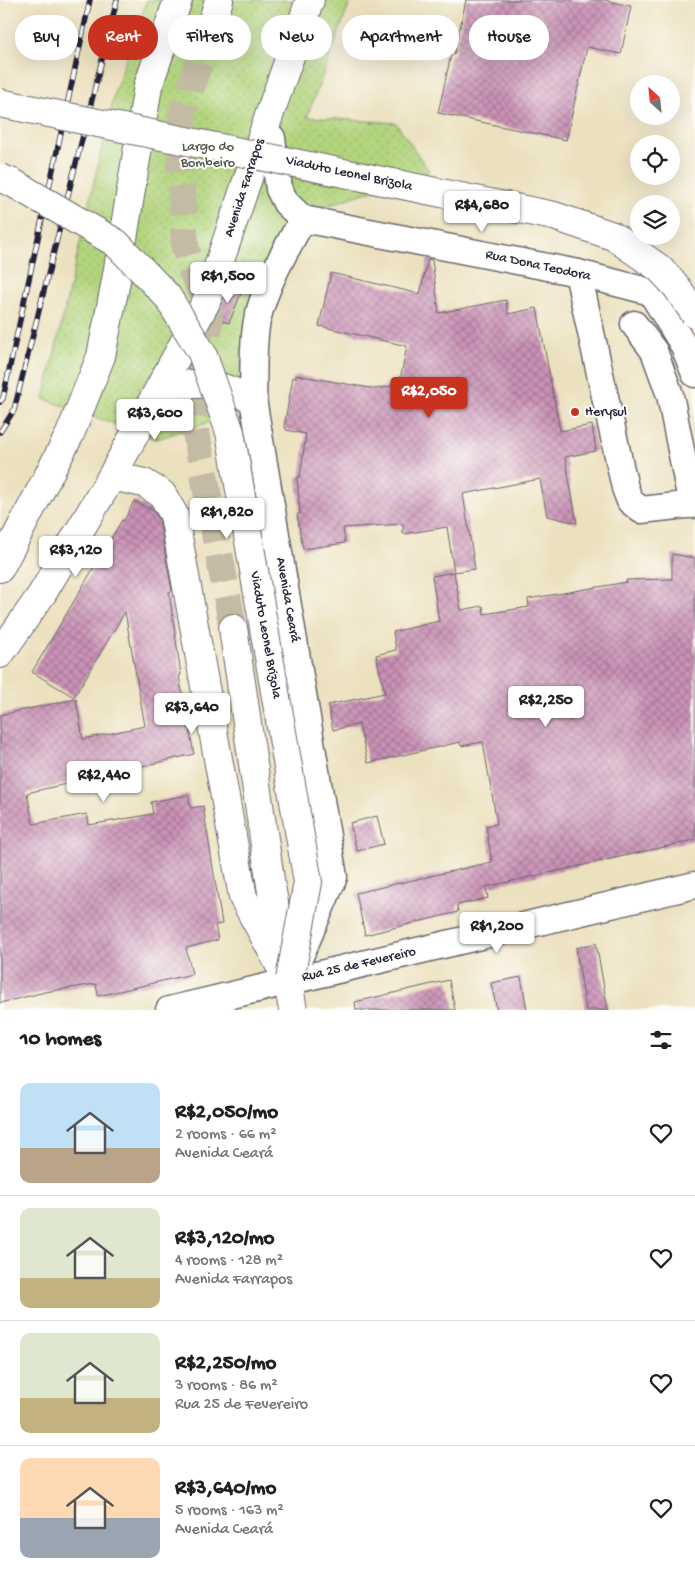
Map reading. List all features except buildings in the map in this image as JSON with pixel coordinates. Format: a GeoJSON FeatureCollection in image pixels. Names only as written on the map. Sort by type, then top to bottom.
{"type":"FeatureCollection","features":[{"type":"Feature","properties":{"kind":"main road"},"geometry":{"type":"LineString","coordinates":[[0,568],[70,434],[101,356],[116,281],[148,86],[178,0]]}},
{"type":"Feature","properties":{"kind":"main road","name":"Avenida Farrapos"},"geometry":{"type":"LineString","coordinates":[[0,654],[42,594],[112,476],[206,302],[310,0]]}},
{"type":"Feature","properties":{"kind":"main road","name":"Viaduto Leonel Brizola"},"geometry":{"type":"LineString","coordinates":[[0,103],[554,216],[613,236],[659,268],[676,286],[695,314]]}},
{"type":"Feature","properties":{"kind":"main road","name":"Viaduto Leonel Brizola"},"geometry":{"type":"LineString","coordinates":[[0,178],[116,243],[167,296],[202,353],[230,432],[308,882],[289,981]]}},
{"type":"Feature","properties":{"kind":"main road"},"geometry":{"type":"LineString","coordinates":[[162,386],[210,383],[253,399]]}},
{"type":"Feature","properties":{"kind":"main road"},"geometry":{"type":"LineString","coordinates":[[112,476],[144,483],[162,494],[174,515],[243,898],[289,981]]}},
{"type":"Feature","properties":{"kind":"main road"},"geometry":{"type":"LineString","coordinates":[[233,628],[271,886],[293,1010]]}},
{"type":"Feature","properties":{"kind":"street"},"geometry":{"type":"LineString","coordinates":[[270,113],[273,154],[279,189],[286,203],[303,219]]}},
{"type":"Feature","properties":{"kind":"street","name":"Rua Dona Teodora"},"geometry":{"type":"LineString","coordinates":[[303,219],[578,273],[651,292],[684,346],[695,374]]}},
{"type":"Feature","properties":{"kind":"street","name":"Avenida Ceará"},"geometry":{"type":"LineString","coordinates":[[289,981],[334,877],[253,399],[257,321],[267,290],[285,251],[303,219]]}},
{"type":"Feature","properties":{"kind":"street"},"geometry":{"type":"LineString","coordinates":[[578,273],[625,488],[630,501],[641,510],[694,504],[670,394],[654,351],[634,324]]}},
{"type":"Feature","properties":{"kind":"street","name":"Rua 25 de Fevereiro"},"geometry":{"type":"LineString","coordinates":[[169,1010],[695,885]]}},
{"type":"Feature","properties":{"kind":"green space","name":"Largo do Bombeiro"},"geometry":{"type":"Polygon","coordinates":[[[147,0],[351,0],[345,15],[342,15],[342,24],[332,51],[332,15],[261,15],[261,60],[328,60],[307,117],[396,123],[429,171],[294,217],[255,282],[241,353],[245,411],[157,439],[44,399],[115,91],[126,60],[158,60],[158,15],[142,15],[147,0]]]}},
{"type":"Feature","properties":{"kind":"tunnel"},"geometry":{"type":"LineString","coordinates":[[200,60],[182,113],[181,174],[185,246],[192,271],[202,291],[209,314],[208,337],[195,379],[193,417],[233,628]]}},
{"type":"Feature","properties":{"kind":"railway"},"geometry":{"type":"LineString","coordinates":[[0,402],[3,398],[90,0]]}},
{"type":"Feature","properties":{"kind":"railway"},"geometry":{"type":"LineString","coordinates":[[0,432],[14,410],[117,0]]}},
{"type":"Feature","properties":{"kind":"place","name":"Herysul"},"geometry":{"type":"Point","coordinates":[575,412]}}]}
